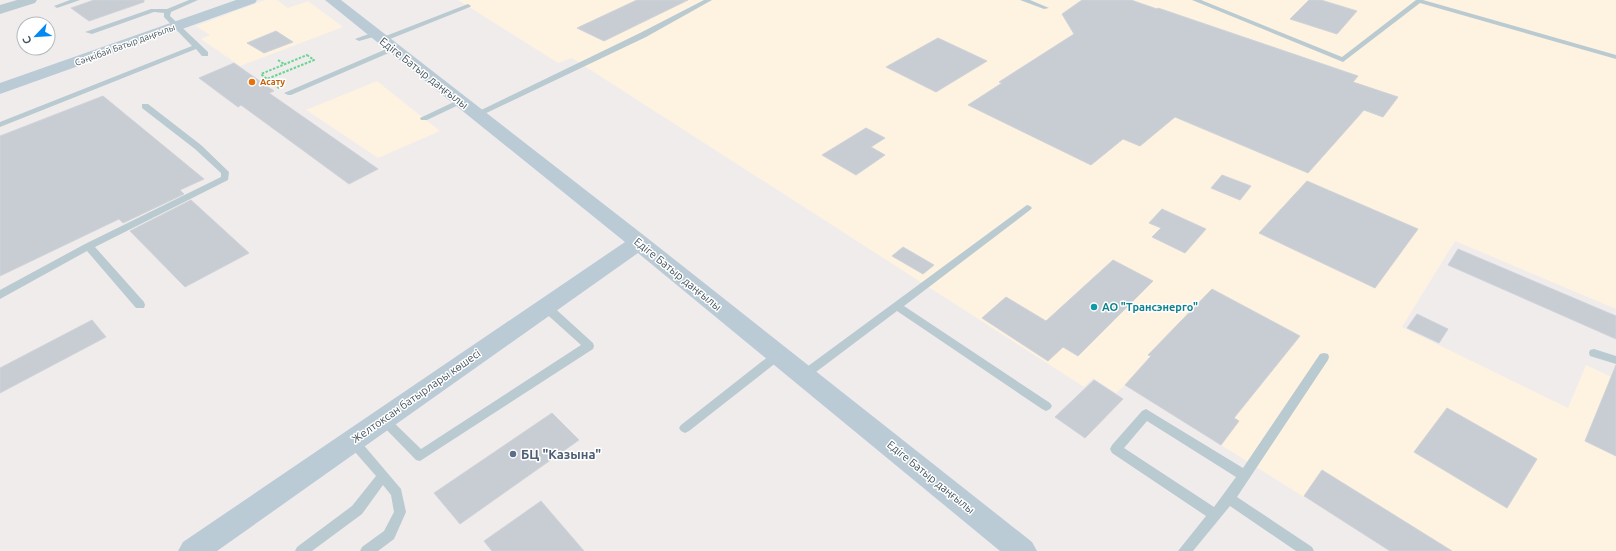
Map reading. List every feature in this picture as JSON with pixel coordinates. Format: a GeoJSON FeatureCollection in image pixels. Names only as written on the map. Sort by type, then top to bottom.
{"type":"FeatureCollection","features":[{"type":"Feature","properties":{"kind":"main road","name":"Сәңкібай Батыр даңғылы"},"geometry":{"type":"LineString","coordinates":[[0,89],[250,0]]}},
{"type":"Feature","properties":{"kind":"main road","name":"Едіге Батыр даңғылы"},"geometry":{"type":"LineString","coordinates":[[332,0],[377,40],[477,114],[639,242],[1022,551]]}},
{"type":"Feature","properties":{"kind":"main road","name":"Желтоксан батырлары көшесі"},"geometry":{"type":"LineString","coordinates":[[193,551],[639,242]]}},
{"type":"Feature","properties":{"kind":"street"},"geometry":{"type":"LineString","coordinates":[[0,10],[30,0]]}},
{"type":"Feature","properties":{"kind":"lane"},"geometry":{"type":"LineString","coordinates":[[57,6],[77,0]]}},
{"type":"Feature","properties":{"kind":"lane"},"geometry":{"type":"LineString","coordinates":[[88,32],[153,10],[168,11],[195,0]]}},
{"type":"Feature","properties":{"kind":"lane"},"geometry":{"type":"LineString","coordinates":[[477,114],[643,35],[709,0]]}},
{"type":"Feature","properties":{"kind":"lane"},"geometry":{"type":"LineString","coordinates":[[1023,0],[1046,8]]}},
{"type":"Feature","properties":{"kind":"lane"},"geometry":{"type":"LineString","coordinates":[[1195,0],[1342,60],[1420,1],[1616,58]]}},
{"type":"Feature","properties":{"kind":"lane"},"geometry":{"type":"LineString","coordinates":[[288,93],[377,40],[468,6]]}},
{"type":"Feature","properties":{"kind":"lane"},"geometry":{"type":"LineString","coordinates":[[168,11],[166,16],[175,27],[205,54]]}},
{"type":"Feature","properties":{"kind":"lane"},"geometry":{"type":"LineString","coordinates":[[0,125],[196,47]]}},
{"type":"Feature","properties":{"kind":"lane"},"geometry":{"type":"LineString","coordinates":[[424,118],[461,102]]}},
{"type":"Feature","properties":{"kind":"lane"},"geometry":{"type":"LineString","coordinates":[[0,295],[88,246],[225,178],[225,172],[198,147],[145,106]]}},
{"type":"Feature","properties":{"kind":"lane"},"geometry":{"type":"LineString","coordinates":[[804,375],[1027,208]]}},
{"type":"Feature","properties":{"kind":"lane"},"geometry":{"type":"LineString","coordinates":[[88,246],[140,305]]}},
{"type":"Feature","properties":{"kind":"lane"},"geometry":{"type":"LineString","coordinates":[[383,419],[420,456],[589,346],[545,306]]}},
{"type":"Feature","properties":{"kind":"lane"},"geometry":{"type":"LineString","coordinates":[[897,306],[1046,406]]}},
{"type":"Feature","properties":{"kind":"lane"},"geometry":{"type":"LineString","coordinates":[[1594,353],[1616,360]]}},
{"type":"Feature","properties":{"kind":"lane"},"geometry":{"type":"LineString","coordinates":[[685,428],[778,355]]}},
{"type":"Feature","properties":{"kind":"lane"},"geometry":{"type":"LineString","coordinates":[[1185,551],[1229,498],[1324,357]]}},
{"type":"Feature","properties":{"kind":"lane"},"geometry":{"type":"LineString","coordinates":[[1215,515],[1116,449],[1146,414],[1244,475]]}},
{"type":"Feature","properties":{"kind":"lane"},"geometry":{"type":"LineString","coordinates":[[352,440],[397,493],[400,512],[389,535],[367,551]]}},
{"type":"Feature","properties":{"kind":"lane"},"geometry":{"type":"LineString","coordinates":[[302,551],[357,510],[383,476]]}},
{"type":"Feature","properties":{"kind":"lane"},"geometry":{"type":"LineString","coordinates":[[1229,498],[1307,551]]}},
{"type":"Feature","properties":{"kind":"path"},"geometry":{"type":"LineString","coordinates":[[268,79],[314,60],[307,55],[261,74],[280,89]]}},
{"type":"Feature","properties":{"kind":"path"},"geometry":{"type":"LineString","coordinates":[[278,60],[284,64]]}},
{"type":"Feature","properties":{"kind":"shaded area"},"geometry":{"type":"Polygon","coordinates":[[[265,0],[277,0],[288,8],[308,1],[343,27],[240,66],[201,39],[210,35],[196,26],[265,0]]]}},
{"type":"Feature","properties":{"kind":"shaded area"},"geometry":{"type":"Polygon","coordinates":[[[458,0],[1616,0],[1616,309],[1455,241],[1402,327],[1568,408],[1586,365],[1616,379],[1616,551],[1390,551],[1125,385],[1116,393],[1093,378],[1084,387],[572,58],[558,63],[458,0]]]}},
{"type":"Feature","properties":{"kind":"shaded area"},"geometry":{"type":"Polygon","coordinates":[[[377,81],[440,131],[378,158],[306,110],[377,81]]]}},
{"type":"Feature","properties":{"kind":"building"},"geometry":{"type":"Polygon","coordinates":[[[94,0],[144,0],[144,2],[89,21],[71,8],[94,0]]]}},
{"type":"Feature","properties":{"kind":"building"},"geometry":{"type":"Polygon","coordinates":[[[637,0],[688,0],[604,41],[577,28],[637,0]]]}},
{"type":"Feature","properties":{"kind":"building"},"geometry":{"type":"Polygon","coordinates":[[[1082,0],[1131,0],[1157,9],[1158,8],[1358,76],[1353,82],[1398,97],[1383,117],[1364,110],[1308,173],[1175,117],[1140,146],[1123,139],[1091,165],[968,105],[1002,83],[999,82],[1074,34],[1062,14],[1082,0]]]}},
{"type":"Feature","properties":{"kind":"building"},"geometry":{"type":"Polygon","coordinates":[[[1309,0],[1321,0],[1357,11],[1337,34],[1290,19],[1309,0]]]}},
{"type":"Feature","properties":{"kind":"building"},"geometry":{"type":"Polygon","coordinates":[[[276,31],[293,42],[264,53],[247,43],[276,31]]]}},
{"type":"Feature","properties":{"kind":"building"},"geometry":{"type":"Polygon","coordinates":[[[938,38],[987,61],[936,92],[886,67],[938,38]]]}},
{"type":"Feature","properties":{"kind":"building"},"geometry":{"type":"Polygon","coordinates":[[[234,63],[274,91],[269,93],[378,169],[349,184],[241,105],[238,107],[199,78],[234,63]]]}},
{"type":"Feature","properties":{"kind":"building"},"geometry":{"type":"Polygon","coordinates":[[[103,96],[204,179],[180,190],[184,194],[123,223],[119,219],[0,276],[0,136],[103,96]]]}},
{"type":"Feature","properties":{"kind":"building"},"geometry":{"type":"Polygon","coordinates":[[[866,128],[885,138],[871,147],[885,155],[856,175],[822,155],[866,128]]]}},
{"type":"Feature","properties":{"kind":"building"},"geometry":{"type":"Polygon","coordinates":[[[1222,175],[1251,186],[1240,200],[1211,188],[1222,175]]]}},
{"type":"Feature","properties":{"kind":"building"},"geometry":{"type":"Polygon","coordinates":[[[1307,181],[1418,229],[1375,288],[1259,233],[1307,181]]]}},
{"type":"Feature","properties":{"kind":"building"},"geometry":{"type":"Polygon","coordinates":[[[191,200],[249,253],[185,287],[130,231],[191,200]]]}},
{"type":"Feature","properties":{"kind":"building"},"geometry":{"type":"Polygon","coordinates":[[[1162,209],[1206,229],[1185,253],[1152,237],[1161,228],[1149,223],[1162,209]]]}},
{"type":"Feature","properties":{"kind":"building"},"geometry":{"type":"Polygon","coordinates":[[[903,247],[934,265],[923,274],[892,256],[903,247]]]}},
{"type":"Feature","properties":{"kind":"building"},"geometry":{"type":"Polygon","coordinates":[[[1458,249],[1616,316],[1616,339],[1448,265],[1458,249]]]}},
{"type":"Feature","properties":{"kind":"building","name":"АО \"Трансэнерго\""},"geometry":{"type":"Polygon","coordinates":[[[1113,260],[1153,281],[1078,356],[1063,347],[1048,361],[982,318],[1006,297],[1046,321],[1113,260]]]}},
{"type":"Feature","properties":{"kind":"building"},"geometry":{"type":"Polygon","coordinates":[[[1212,289],[1300,336],[1234,418],[1239,421],[1221,445],[1125,385],[1151,356],[1148,355],[1212,289]]]}},
{"type":"Feature","properties":{"kind":"building"},"geometry":{"type":"Polygon","coordinates":[[[1417,314],[1448,329],[1439,343],[1407,328],[1417,314]]]}},
{"type":"Feature","properties":{"kind":"building"},"geometry":{"type":"Polygon","coordinates":[[[92,320],[106,337],[0,393],[0,368],[92,320]]]}},
{"type":"Feature","properties":{"kind":"building"},"geometry":{"type":"Polygon","coordinates":[[[1616,365],[1616,456],[1585,441],[1616,365]]]}},
{"type":"Feature","properties":{"kind":"building"},"geometry":{"type":"Polygon","coordinates":[[[1094,380],[1123,399],[1085,438],[1055,417],[1094,380]]]}},
{"type":"Feature","properties":{"kind":"building"},"geometry":{"type":"Polygon","coordinates":[[[1447,408],[1537,459],[1507,508],[1414,452],[1447,408]]]}},
{"type":"Feature","properties":{"kind":"building"},"geometry":{"type":"Polygon","coordinates":[[[552,413],[579,440],[460,524],[434,493],[552,413]]]}},
{"type":"Feature","properties":{"kind":"building"},"geometry":{"type":"Polygon","coordinates":[[[1322,470],[1452,551],[1390,551],[1304,496],[1322,470]]]}},
{"type":"Feature","properties":{"kind":"building"},"geometry":{"type":"Polygon","coordinates":[[[541,501],[584,551],[492,551],[484,541],[541,501]]]}},
{"type":"Feature","properties":{"kind":"place","name":"Асату"},"geometry":{"type":"Point","coordinates":[252,82]}},
{"type":"Feature","properties":{"kind":"place","name":"АО \"Трансэнерго\""},"geometry":{"type":"Point","coordinates":[1094,307]}},
{"type":"Feature","properties":{"kind":"place","name":"БЦ \"Казына\""},"geometry":{"type":"Point","coordinates":[513,454]}}]}
